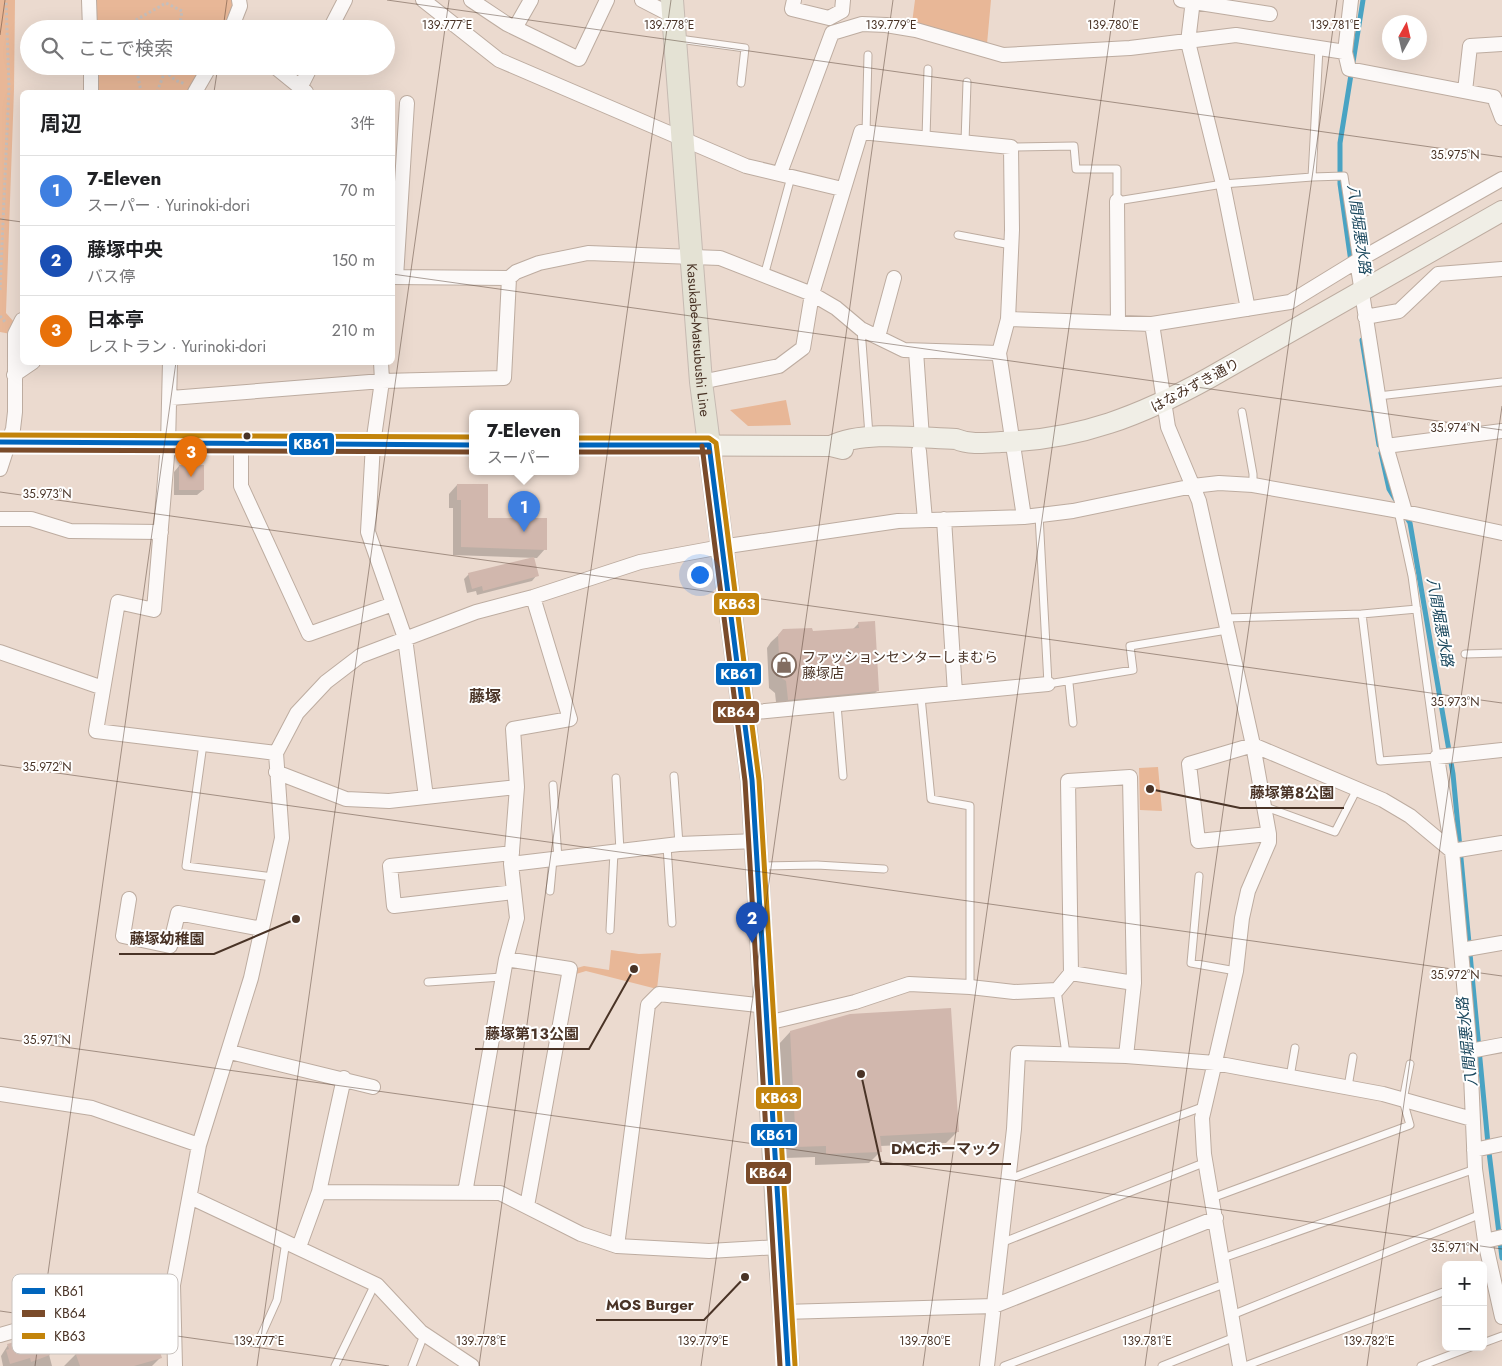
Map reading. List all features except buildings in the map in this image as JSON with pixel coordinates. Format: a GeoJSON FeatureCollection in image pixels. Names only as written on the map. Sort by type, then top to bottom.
{"type":"FeatureCollection","features":[{"type":"Feature","properties":{"kind":"main road","name":"Kasukabe-Matsubushi Line"},"geometry":{"type":"LineString","coordinates":[[672,8],[701,382],[744,713],[757,841],[779,1247],[788,1366]]}},
{"type":"Feature","properties":{"kind":"street"},"geometry":{"type":"LineString","coordinates":[[89,0],[90,20]]}},
{"type":"Feature","properties":{"kind":"street"},"geometry":{"type":"LineString","coordinates":[[235,20],[240,6],[239,0]]}},
{"type":"Feature","properties":{"kind":"street"},"geometry":{"type":"LineString","coordinates":[[335,20],[345,0]]}},
{"type":"Feature","properties":{"kind":"street"},"geometry":{"type":"LineString","coordinates":[[423,0],[499,60],[746,166],[842,189]]}},
{"type":"Feature","properties":{"kind":"street"},"geometry":{"type":"LineString","coordinates":[[471,0],[515,28],[579,59],[607,0]]}},
{"type":"Feature","properties":{"kind":"street"},"geometry":{"type":"LineString","coordinates":[[515,28],[531,0]]}},
{"type":"Feature","properties":{"kind":"street"},"geometry":{"type":"LineString","coordinates":[[642,0],[672,8]]}},
{"type":"Feature","properties":{"kind":"street"},"geometry":{"type":"LineString","coordinates":[[794,0],[792,9],[829,18],[842,11],[843,0]]}},
{"type":"Feature","properties":{"kind":"street"},"geometry":{"type":"LineString","coordinates":[[1351,0],[1344,52],[1349,69],[1494,97],[1502,118]]}},
{"type":"Feature","properties":{"kind":"street"},"geometry":{"type":"LineString","coordinates":[[1248,309],[1223,184],[1188,42],[1189,1],[1270,14]]}},
{"type":"Feature","properties":{"kind":"street"},"geometry":{"type":"LineString","coordinates":[[785,175],[832,33],[862,24],[886,25],[916,30],[1003,55],[1188,42],[1236,35],[1344,52]]}},
{"type":"Feature","properties":{"kind":"street"},"geometry":{"type":"LineString","coordinates":[[1465,91],[1470,46],[1502,44]]}},
{"type":"Feature","properties":{"kind":"street"},"geometry":{"type":"LineString","coordinates":[[91,75],[91,90]]}},
{"type":"Feature","properties":{"kind":"street"},"geometry":{"type":"LineString","coordinates":[[197,90],[205,75]]}},
{"type":"Feature","properties":{"kind":"street"},"geometry":{"type":"LineString","coordinates":[[285,75],[303,90],[308,75]]}},
{"type":"Feature","properties":{"kind":"street"},"geometry":{"type":"LineString","coordinates":[[395,264],[407,103]]}},
{"type":"Feature","properties":{"kind":"street"},"geometry":{"type":"LineString","coordinates":[[701,382],[779,366],[803,348],[812,294],[842,189],[861,132],[1011,147],[1011,245],[1008,319],[999,353],[1024,517]]}},
{"type":"Feature","properties":{"kind":"street"},"geometry":{"type":"LineString","coordinates":[[1008,319],[1152,324],[1290,302],[1502,179]]}},
{"type":"Feature","properties":{"kind":"street"},"geometry":{"type":"LineString","coordinates":[[1117,201],[1118,323]]}},
{"type":"Feature","properties":{"kind":"street","name":"はなみずき通り"},"geometry":{"type":"LineString","coordinates":[[579,445],[832,446],[844,449],[920,444],[956,439],[966,443],[1014,442],[1087,431],[1124,420],[1164,403],[1502,211]]}},
{"type":"Feature","properties":{"kind":"street"},"geometry":{"type":"LineString","coordinates":[[395,277],[509,278],[516,272],[539,262],[588,253],[720,258],[812,294],[836,308],[861,328],[904,350],[999,353]]}},
{"type":"Feature","properties":{"kind":"street"},"geometry":{"type":"LineString","coordinates":[[1351,265],[1364,290],[1377,396],[1401,511]]}},
{"type":"Feature","properties":{"kind":"street"},"geometry":{"type":"LineString","coordinates":[[1366,318],[1400,311],[1438,274],[1502,269]]}},
{"type":"Feature","properties":{"kind":"street"},"geometry":{"type":"LineString","coordinates":[[170,398],[382,380],[504,378],[509,278]]}},
{"type":"Feature","properties":{"kind":"street"},"geometry":{"type":"LineString","coordinates":[[878,337],[894,278]]}},
{"type":"Feature","properties":{"kind":"street"},"geometry":{"type":"LineString","coordinates":[[0,469],[4,442],[13,429],[15,412],[15,334],[20,324]]}},
{"type":"Feature","properties":{"kind":"street"},"geometry":{"type":"LineString","coordinates":[[1152,324],[1168,427],[1199,501],[1253,745],[1269,834],[1269,842],[1248,891],[1236,971],[1202,1118],[1206,1162],[1240,1366]]}},
{"type":"Feature","properties":{"kind":"street"},"geometry":{"type":"LineString","coordinates":[[916,351],[925,520]]}},
{"type":"Feature","properties":{"kind":"street"},"geometry":{"type":"LineString","coordinates":[[14,374],[28,365]]}},
{"type":"Feature","properties":{"kind":"street"},"geometry":{"type":"LineString","coordinates":[[170,365],[168,444],[154,610],[118,602],[96,731],[276,753]]}},
{"type":"Feature","properties":{"kind":"street"},"geometry":{"type":"LineString","coordinates":[[381,365],[382,380],[373,444],[368,532],[406,638],[426,797]]}},
{"type":"Feature","properties":{"kind":"street"},"geometry":{"type":"LineString","coordinates":[[1386,446],[1502,431]]}},
{"type":"Feature","properties":{"kind":"street","name":"はなみずき通り"},"geometry":{"type":"LineString","coordinates":[[832,446],[844,439],[869,438],[920,444]]}},
{"type":"Feature","properties":{"kind":"street"},"geometry":{"type":"LineString","coordinates":[[4,442],[469,445]]}},
{"type":"Feature","properties":{"kind":"street"},"geometry":{"type":"LineString","coordinates":[[241,445],[241,486],[309,634],[393,604]]}},
{"type":"Feature","properties":{"kind":"street"},"geometry":{"type":"LineString","coordinates":[[175,1274],[199,1145],[230,1052],[251,978],[282,838],[276,753],[297,713],[326,682],[360,656],[476,612],[533,597],[591,575],[640,562],[721,547],[898,521],[1024,517],[1073,511],[1193,486],[1219,483],[1253,485],[1401,511],[1502,533]]}},
{"type":"Feature","properties":{"kind":"street"},"geometry":{"type":"LineString","coordinates":[[0,519],[31,519],[70,531],[162,532]]}},
{"type":"Feature","properties":{"kind":"street"},"geometry":{"type":"LineString","coordinates":[[944,519],[955,693]]}},
{"type":"Feature","properties":{"kind":"street"},"geometry":{"type":"LineString","coordinates":[[465,1193],[502,977],[517,918],[512,859],[517,786],[514,729],[570,719],[533,597]]}},
{"type":"Feature","properties":{"kind":"street"},"geometry":{"type":"LineString","coordinates":[[0,652],[103,688]]}},
{"type":"Feature","properties":{"kind":"street"},"geometry":{"type":"LineString","coordinates":[[744,713],[1048,684]]}},
{"type":"Feature","properties":{"kind":"street"},"geometry":{"type":"LineString","coordinates":[[1269,834],[1198,841],[1189,764],[1253,745],[1383,800],[1410,816],[1452,851],[1502,843]]}},
{"type":"Feature","properties":{"kind":"street"},"geometry":{"type":"LineString","coordinates":[[1502,750],[1437,757],[1452,851],[1470,1051],[1475,1169],[1488,1275],[1502,1317]]}},
{"type":"Feature","properties":{"kind":"street"},"geometry":{"type":"LineString","coordinates":[[276,772],[346,799],[389,801],[517,786]]}},
{"type":"Feature","properties":{"kind":"street"},"geometry":{"type":"LineString","coordinates":[[617,1246],[648,1005],[659,994],[766,1014],[855,1002],[909,984],[970,987],[1014,992],[1057,990],[1071,973],[1068,781],[1130,777],[1134,983],[1126,1056]]}},
{"type":"Feature","properties":{"kind":"street"},"geometry":{"type":"LineString","coordinates":[[514,892],[394,906],[390,866],[512,859],[555,859],[673,845],[757,841]]}},
{"type":"Feature","properties":{"kind":"street"},"geometry":{"type":"LineString","coordinates":[[129,900],[123,936],[132,938],[170,946],[178,913],[262,929]]}},
{"type":"Feature","properties":{"kind":"street"},"geometry":{"type":"LineString","coordinates":[[1461,950],[1502,943]]}},
{"type":"Feature","properties":{"kind":"street"},"geometry":{"type":"LineString","coordinates":[[506,959],[570,969],[527,1206]]}},
{"type":"Feature","properties":{"kind":"street"},"geometry":{"type":"LineString","coordinates":[[1071,973],[1134,983]]}},
{"type":"Feature","properties":{"kind":"street"},"geometry":{"type":"LineString","coordinates":[[1470,1051],[1502,1045]]}},
{"type":"Feature","properties":{"kind":"street"},"geometry":{"type":"LineString","coordinates":[[230,1052],[344,1078],[373,1087]]}},
{"type":"Feature","properties":{"kind":"street"},"geometry":{"type":"LineString","coordinates":[[987,1366],[1014,1129],[1018,1052],[1126,1056],[1215,1063],[1348,1088],[1403,1100],[1472,1119]]}},
{"type":"Feature","properties":{"kind":"street"},"geometry":{"type":"LineString","coordinates":[[299,1247],[319,1192],[344,1078]]}},
{"type":"Feature","properties":{"kind":"street"},"geometry":{"type":"LineString","coordinates":[[0,1094],[92,1108],[199,1145]]}},
{"type":"Feature","properties":{"kind":"street"},"geometry":{"type":"LineString","coordinates":[[1474,1150],[1502,1144]]}},
{"type":"Feature","properties":{"kind":"street"},"geometry":{"type":"LineString","coordinates":[[319,1192],[500,1192],[582,1234],[617,1246],[709,1251],[779,1247]]}},
{"type":"Feature","properties":{"kind":"street"},"geometry":{"type":"LineString","coordinates":[[190,1197],[375,1284],[424,1335],[472,1366]]}},
{"type":"Feature","properties":{"kind":"street"},"geometry":{"type":"LineString","coordinates":[[783,1312],[994,1306],[1216,1218]]}},
{"type":"Feature","properties":{"kind":"street"},"geometry":{"type":"LineString","coordinates":[[1485,1241],[1502,1237]]}},
{"type":"Feature","properties":{"kind":"lane"},"geometry":{"type":"LineString","coordinates":[[674,38],[745,48],[741,83]]}},
{"type":"Feature","properties":{"kind":"lane"},"geometry":{"type":"LineString","coordinates":[[1312,177],[1319,48]]}},
{"type":"Feature","properties":{"kind":"lane"},"geometry":{"type":"LineString","coordinates":[[866,133],[868,55]]}},
{"type":"Feature","properties":{"kind":"lane"},"geometry":{"type":"LineString","coordinates":[[926,138],[928,69]]}},
{"type":"Feature","properties":{"kind":"lane"},"geometry":{"type":"LineString","coordinates":[[965,142],[967,82]]}},
{"type":"Feature","properties":{"kind":"lane"},"geometry":{"type":"LineString","coordinates":[[1011,147],[1074,146],[1076,169],[1117,169],[1117,201],[1223,184],[1344,176],[1351,265]]}},
{"type":"Feature","properties":{"kind":"lane"},"geometry":{"type":"LineString","coordinates":[[764,276],[785,175]]}},
{"type":"Feature","properties":{"kind":"lane"},"geometry":{"type":"LineString","coordinates":[[958,235],[1011,245]]}},
{"type":"Feature","properties":{"kind":"lane"},"geometry":{"type":"LineString","coordinates":[[861,328],[869,438]]}},
{"type":"Feature","properties":{"kind":"lane"},"geometry":{"type":"LineString","coordinates":[[1377,396],[1502,382]]}},
{"type":"Feature","properties":{"kind":"lane"},"geometry":{"type":"LineString","coordinates":[[1242,412],[1254,474],[1253,485]]}},
{"type":"Feature","properties":{"kind":"lane"},"geometry":{"type":"LineString","coordinates":[[1362,614],[1380,761],[1437,757],[1417,609],[1401,511]]}},
{"type":"Feature","properties":{"kind":"lane"},"geometry":{"type":"LineString","coordinates":[[1039,515],[1048,684],[1132,670],[1130,646],[1226,624],[1417,609]]}},
{"type":"Feature","properties":{"kind":"lane"},"geometry":{"type":"LineString","coordinates":[[1465,654],[1502,654]]}},
{"type":"Feature","properties":{"kind":"lane"},"geometry":{"type":"LineString","coordinates":[[1069,682],[1073,723]]}},
{"type":"Feature","properties":{"kind":"lane"},"geometry":{"type":"LineString","coordinates":[[921,697],[931,799],[970,806],[970,987]]}},
{"type":"Feature","properties":{"kind":"lane"},"geometry":{"type":"LineString","coordinates":[[837,704],[843,776]]}},
{"type":"Feature","properties":{"kind":"lane"},"geometry":{"type":"LineString","coordinates":[[203,744],[186,866],[273,877]]}},
{"type":"Feature","properties":{"kind":"lane"},"geometry":{"type":"LineString","coordinates":[[672,923],[674,776]]}},
{"type":"Feature","properties":{"kind":"lane"},"geometry":{"type":"LineString","coordinates":[[610,930],[617,852],[616,778]]}},
{"type":"Feature","properties":{"kind":"lane"},"geometry":{"type":"LineString","coordinates":[[550,891],[555,859],[553,785]]}},
{"type":"Feature","properties":{"kind":"lane"},"geometry":{"type":"LineString","coordinates":[[1264,806],[1335,832],[1357,789]]}},
{"type":"Feature","properties":{"kind":"lane"},"geometry":{"type":"LineString","coordinates":[[758,866],[817,865],[884,868]]}},
{"type":"Feature","properties":{"kind":"lane"},"geometry":{"type":"LineString","coordinates":[[1199,876],[1191,963],[1236,971]]}},
{"type":"Feature","properties":{"kind":"lane"},"geometry":{"type":"LineString","coordinates":[[428,982],[502,977]]}},
{"type":"Feature","properties":{"kind":"lane"},"geometry":{"type":"LineString","coordinates":[[1057,990],[1066,1054]]}},
{"type":"Feature","properties":{"kind":"lane"},"geometry":{"type":"LineString","coordinates":[[1290,1077],[1296,1048]]}},
{"type":"Feature","properties":{"kind":"lane"},"geometry":{"type":"LineString","coordinates":[[1348,1088],[1353,1057]]}},
{"type":"Feature","properties":{"kind":"lane"},"geometry":{"type":"LineString","coordinates":[[1212,1198],[1410,1125],[1403,1100],[1410,1064]]}},
{"type":"Feature","properties":{"kind":"lane"},"geometry":{"type":"LineString","coordinates":[[1008,1179],[1205,1106]]}},
{"type":"Feature","properties":{"kind":"lane"},"geometry":{"type":"LineString","coordinates":[[1001,1243],[1206,1162]]}},
{"type":"Feature","properties":{"kind":"lane"},"geometry":{"type":"LineString","coordinates":[[1223,1258],[1475,1169]]}},
{"type":"Feature","properties":{"kind":"lane"},"geometry":{"type":"LineString","coordinates":[[1232,1315],[1481,1214]]}},
{"type":"Feature","properties":{"kind":"lane"},"geometry":{"type":"LineString","coordinates":[[260,1338],[277,1300],[286,1241]]}},
{"type":"Feature","properties":{"kind":"lane"},"geometry":{"type":"LineString","coordinates":[[1004,1366],[1227,1283]]}},
{"type":"Feature","properties":{"kind":"lane"},"geometry":{"type":"LineString","coordinates":[[336,1366],[375,1284]]}},
{"type":"Feature","properties":{"kind":"lane"},"geometry":{"type":"LineString","coordinates":[[1245,1366],[1442,1292]]}},
{"type":"Feature","properties":{"kind":"lane"},"geometry":{"type":"LineString","coordinates":[[412,1366],[424,1335]]}},
{"type":"Feature","properties":{"kind":"lane"},"geometry":{"type":"LineString","coordinates":[[1487,1342],[1502,1336]]}},
{"type":"Feature","properties":{"kind":"lane"},"geometry":{"type":"LineString","coordinates":[[1162,1366],[1236,1337]]}},
{"type":"Feature","properties":{"kind":"lane"},"geometry":{"type":"LineString","coordinates":[[1421,1366],[1460,1351]]}},
{"type":"Feature","properties":{"kind":"path"},"geometry":{"type":"LineString","coordinates":[[0,290],[9,87],[6,0]]}},
{"type":"Feature","properties":{"kind":"path"},"geometry":{"type":"LineString","coordinates":[[136,20],[166,3],[182,11],[180,20]]}},
{"type":"Feature","properties":{"kind":"path"},"geometry":{"type":"LineString","coordinates":[[136,75],[140,90]]}},
{"type":"Feature","properties":{"kind":"path"},"geometry":{"type":"LineString","coordinates":[[158,90],[163,75]]}},
{"type":"Feature","properties":{"kind":"path"},"geometry":{"type":"LineString","coordinates":[[169,75],[194,90]]}},
{"type":"Feature","properties":{"kind":"shaded area"},"geometry":{"type":"Polygon","coordinates":[[[0,0],[15,0],[14,90],[6,313],[14,322],[20,322],[20,336],[0,332],[0,0]]]}},
{"type":"Feature","properties":{"kind":"shaded area"},"geometry":{"type":"Polygon","coordinates":[[[94,0],[234,0],[228,20],[95,20],[94,0]]]}},
{"type":"Feature","properties":{"kind":"shaded area"},"geometry":{"type":"Polygon","coordinates":[[[915,0],[991,0],[987,44],[912,23],[915,0]]]}},
{"type":"Feature","properties":{"kind":"shaded area"},"geometry":{"type":"Polygon","coordinates":[[[95,75],[199,75],[190,90],[96,90],[95,75]]]}},
{"type":"Feature","properties":{"kind":"shaded area"},"geometry":{"type":"Polygon","coordinates":[[[786,400],[791,425],[748,426],[730,410],[786,400]]]}},
{"type":"Feature","properties":{"kind":"shaded area"},"geometry":{"type":"Polygon","coordinates":[[[1158,767],[1162,811],[1140,810],[1139,768],[1158,767]]]}},
{"type":"Feature","properties":{"kind":"shaded area"},"geometry":{"type":"Polygon","coordinates":[[[611,950],[639,954],[661,953],[657,989],[586,971],[576,974],[577,968],[584,966],[609,970],[611,950]]]}},
{"type":"Feature","properties":{"kind":"waterway","name":"八間堀悪水路"},"geometry":{"type":"LineString","coordinates":[[1351,262],[1340,184],[1340,143],[1363,0]]}},
{"type":"Feature","properties":{"kind":"waterway","name":"八間堀悪水路"},"geometry":{"type":"LineString","coordinates":[[1362,340],[1379,445]]}},
{"type":"Feature","properties":{"kind":"waterway","name":"八間堀悪水路"},"geometry":{"type":"LineString","coordinates":[[1381,453],[1389,489],[1395,499]]}},
{"type":"Feature","properties":{"kind":"waterway","name":"八間堀悪水路"},"geometry":{"type":"LineString","coordinates":[[1405,515],[1410,523],[1453,774],[1488,1144],[1502,1258]]}},
{"type":"Feature","properties":{"kind":"transit line","name":"KB63"},"geometry":{"type":"LineString","coordinates":[[0,435],[469,437]]}},
{"type":"Feature","properties":{"kind":"transit line","name":"KB63"},"geometry":{"type":"LineString","coordinates":[[579,438],[709,438],[716,443],[759,780],[795,1365]]}},
{"type":"Feature","properties":{"kind":"transit line","name":"KB61"},"geometry":{"type":"LineString","coordinates":[[0,442],[469,445]]}},
{"type":"Feature","properties":{"kind":"transit line","name":"KB61"},"geometry":{"type":"LineString","coordinates":[[579,445],[709,445]]}},
{"type":"Feature","properties":{"kind":"transit line","name":"KB61"},"geometry":{"type":"LineString","coordinates":[[709,445],[752,780],[788,1366]]}},
{"type":"Feature","properties":{"kind":"transit line","name":"KB64"},"geometry":{"type":"LineString","coordinates":[[702,446],[745,781],[780,1366]]}},
{"type":"Feature","properties":{"kind":"transit line","name":"KB64"},"geometry":{"type":"LineString","coordinates":[[0,450],[469,452]]}},
{"type":"Feature","properties":{"kind":"transit line","name":"KB64"},"geometry":{"type":"LineString","coordinates":[[579,452],[709,452]]}},
{"type":"Feature","properties":{"kind":"place","name":"日本亭"},"geometry":{"type":"Point","coordinates":[191,477]}},
{"type":"Feature","properties":{"kind":"place","name":"7-Eleven"},"geometry":{"type":"Point","coordinates":[524,532]}},
{"type":"Feature","properties":{"kind":"place","name":"ファッションセンターしまむら 藤塚店"},"geometry":{"type":"Point","coordinates":[784,665]}},
{"type":"Feature","properties":{"kind":"place","name":"藤塚第８公園"},"geometry":{"type":"Point","coordinates":[1150,789]}},
{"type":"Feature","properties":{"kind":"place","name":"藤塚幼稚園"},"geometry":{"type":"Point","coordinates":[296,919]}},
{"type":"Feature","properties":{"kind":"place","name":"藤塚中央"},"geometry":{"type":"Point","coordinates":[752,943]}},
{"type":"Feature","properties":{"kind":"place","name":"藤塚第１３公園"},"geometry":{"type":"Point","coordinates":[634,969]}},
{"type":"Feature","properties":{"kind":"place","name":"DMCホーマック"},"geometry":{"type":"Point","coordinates":[861,1074]}},
{"type":"Feature","properties":{"kind":"place","name":"MOS Burger"},"geometry":{"type":"Point","coordinates":[745,1277]}},
{"type":"Feature","properties":{"kind":"district","name":"藤塚"},"geometry":{"type":"Point","coordinates":[485,696]}}]}
